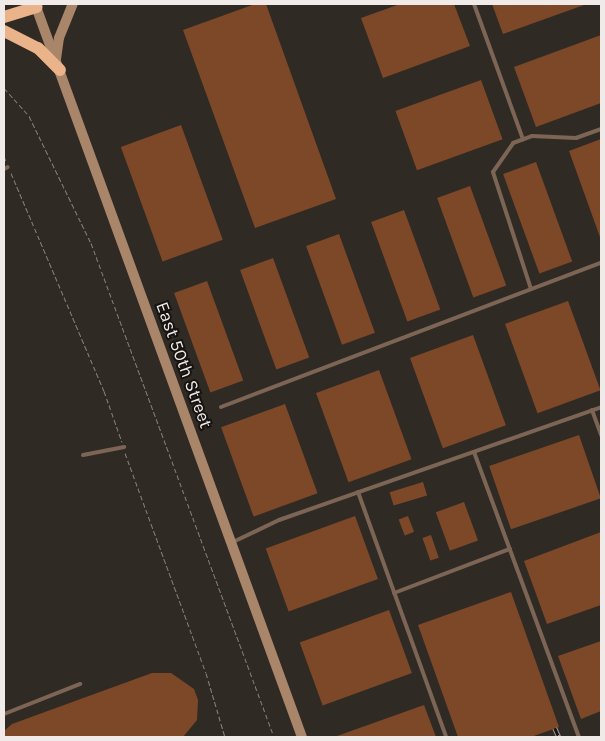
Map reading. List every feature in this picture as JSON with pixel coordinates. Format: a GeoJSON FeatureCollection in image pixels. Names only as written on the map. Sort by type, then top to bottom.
{"type":"FeatureCollection","features":[{"type":"Feature","properties":{"kind":"highway"},"geometry":{"type":"LineString","coordinates":[[4,17],[39,5]]}},
{"type":"Feature","properties":{"kind":"highway"},"geometry":{"type":"LineString","coordinates":[[4,31],[38,48],[58,65]]}},
{"type":"Feature","properties":{"kind":"main road"},"geometry":{"type":"LineString","coordinates":[[58,65],[59,38],[73,4]]}},
{"type":"Feature","properties":{"kind":"main road","name":"East 50th Street"},"geometry":{"type":"LineString","coordinates":[[39,5],[58,65],[302,737]]}},
{"type":"Feature","properties":{"kind":"lane"},"geometry":{"type":"LineString","coordinates":[[474,4],[523,139]]}},
{"type":"Feature","properties":{"kind":"lane"},"geometry":{"type":"LineString","coordinates":[[531,289],[493,172],[513,142],[532,136],[576,138],[601,129]]}},
{"type":"Feature","properties":{"kind":"lane"},"geometry":{"type":"LineString","coordinates":[[221,407],[601,263]]}},
{"type":"Feature","properties":{"kind":"lane"},"geometry":{"type":"LineString","coordinates":[[231,542],[279,520],[601,407]]}},
{"type":"Feature","properties":{"kind":"lane"},"geometry":{"type":"LineString","coordinates":[[592,410],[601,435]]}},
{"type":"Feature","properties":{"kind":"lane"},"geometry":{"type":"LineString","coordinates":[[83,455],[124,447]]}},
{"type":"Feature","properties":{"kind":"lane"},"geometry":{"type":"LineString","coordinates":[[474,452],[579,737]]}},
{"type":"Feature","properties":{"kind":"lane"},"geometry":{"type":"LineString","coordinates":[[358,492],[446,737]]}},
{"type":"Feature","properties":{"kind":"lane"},"geometry":{"type":"LineString","coordinates":[[394,593],[510,549]]}},
{"type":"Feature","properties":{"kind":"lane"},"geometry":{"type":"LineString","coordinates":[[4,714],[80,684]]}},
{"type":"Feature","properties":{"kind":"path"},"geometry":{"type":"LineString","coordinates":[[4,88],[29,116],[92,243],[274,737]]}},
{"type":"Feature","properties":{"kind":"building"},"geometry":{"type":"Polygon","coordinates":[[[255,4],[266,4],[336,199],[255,228],[183,30],[255,4]]]}},
{"type":"Feature","properties":{"kind":"building"},"geometry":{"type":"Polygon","coordinates":[[[400,4],[454,4],[470,46],[383,78],[361,18],[400,4]]]}},
{"type":"Feature","properties":{"kind":"building"},"geometry":{"type":"Polygon","coordinates":[[[492,4],[584,4],[584,5],[503,34],[492,4]]]}},
{"type":"Feature","properties":{"kind":"building"},"geometry":{"type":"Polygon","coordinates":[[[601,35],[601,103],[536,127],[514,67],[601,35]]]}},
{"type":"Feature","properties":{"kind":"building"},"geometry":{"type":"Polygon","coordinates":[[[481,80],[503,139],[417,170],[395,111],[481,80]]]}},
{"type":"Feature","properties":{"kind":"building"},"geometry":{"type":"Polygon","coordinates":[[[181,125],[223,240],[163,262],[121,147],[181,125]]]}},
{"type":"Feature","properties":{"kind":"building"},"geometry":{"type":"Polygon","coordinates":[[[601,139],[601,237],[600,237],[569,151],[601,139]]]}},
{"type":"Feature","properties":{"kind":"building"},"geometry":{"type":"Polygon","coordinates":[[[536,162],[572,262],[539,274],[503,174],[536,162]]]}},
{"type":"Feature","properties":{"kind":"building"},"geometry":{"type":"Polygon","coordinates":[[[470,186],[506,286],[473,298],[437,198],[470,186]]]}},
{"type":"Feature","properties":{"kind":"building"},"geometry":{"type":"Polygon","coordinates":[[[404,210],[440,310],[407,322],[371,222],[404,210]]]}},
{"type":"Feature","properties":{"kind":"building"},"geometry":{"type":"Polygon","coordinates":[[[339,234],[375,333],[342,345],[306,246],[339,234]]]}},
{"type":"Feature","properties":{"kind":"building"},"geometry":{"type":"Polygon","coordinates":[[[273,258],[309,358],[276,370],[240,270],[273,258]]]}},
{"type":"Feature","properties":{"kind":"building"},"geometry":{"type":"Polygon","coordinates":[[[207,281],[243,381],[210,393],[174,293],[207,281]]]}},
{"type":"Feature","properties":{"kind":"building"},"geometry":{"type":"Polygon","coordinates":[[[568,301],[600,390],[538,413],[505,324],[568,301]]]}},
{"type":"Feature","properties":{"kind":"building"},"geometry":{"type":"Polygon","coordinates":[[[473,335],[506,425],[443,448],[410,358],[473,335]]]}},
{"type":"Feature","properties":{"kind":"building"},"geometry":{"type":"Polygon","coordinates":[[[379,370],[411,459],[349,482],[316,393],[379,370]]]}},
{"type":"Feature","properties":{"kind":"building"},"geometry":{"type":"Polygon","coordinates":[[[285,404],[317,493],[254,517],[221,427],[285,404]]]}},
{"type":"Feature","properties":{"kind":"building"},"geometry":{"type":"Polygon","coordinates":[[[579,435],[601,498],[511,529],[489,466],[579,435]]]}},
{"type":"Feature","properties":{"kind":"building"},"geometry":{"type":"Polygon","coordinates":[[[423,482],[427,495],[394,506],[390,492],[423,482]]]}},
{"type":"Feature","properties":{"kind":"building"},"geometry":{"type":"Polygon","coordinates":[[[464,502],[478,541],[450,551],[436,512],[464,502]]]}},
{"type":"Feature","properties":{"kind":"building"},"geometry":{"type":"Polygon","coordinates":[[[355,516],[378,579],[289,611],[266,548],[355,516]]]}},
{"type":"Feature","properties":{"kind":"building"},"geometry":{"type":"Polygon","coordinates":[[[408,516],[414,532],[405,535],[399,520],[408,516]]]}},
{"type":"Feature","properties":{"kind":"building"},"geometry":{"type":"Polygon","coordinates":[[[601,532],[601,605],[547,624],[524,561],[601,532]]]}},
{"type":"Feature","properties":{"kind":"building"},"geometry":{"type":"Polygon","coordinates":[[[431,535],[439,558],[430,561],[422,538],[431,535]]]}},
{"type":"Feature","properties":{"kind":"building"},"geometry":{"type":"Polygon","coordinates":[[[511,592],[559,727],[531,737],[458,737],[418,625],[511,592]]]}},
{"type":"Feature","properties":{"kind":"building"},"geometry":{"type":"Polygon","coordinates":[[[389,610],[412,673],[323,705],[300,642],[389,610]]]}},
{"type":"Feature","properties":{"kind":"building"},"geometry":{"type":"Polygon","coordinates":[[[601,641],[601,711],[581,719],[558,656],[601,641]]]}},
{"type":"Feature","properties":{"kind":"building"},"geometry":{"type":"Polygon","coordinates":[[[152,673],[171,673],[194,689],[198,700],[197,720],[183,737],[4,737],[4,731],[12,724],[152,673]]]}},
{"type":"Feature","properties":{"kind":"building"},"geometry":{"type":"Polygon","coordinates":[[[424,705],[436,737],[337,737],[337,736],[424,705]]]}},
{"type":"Feature","properties":{"kind":"railway"},"geometry":{"type":"LineString","coordinates":[[555,728],[559,737]]}}]}
